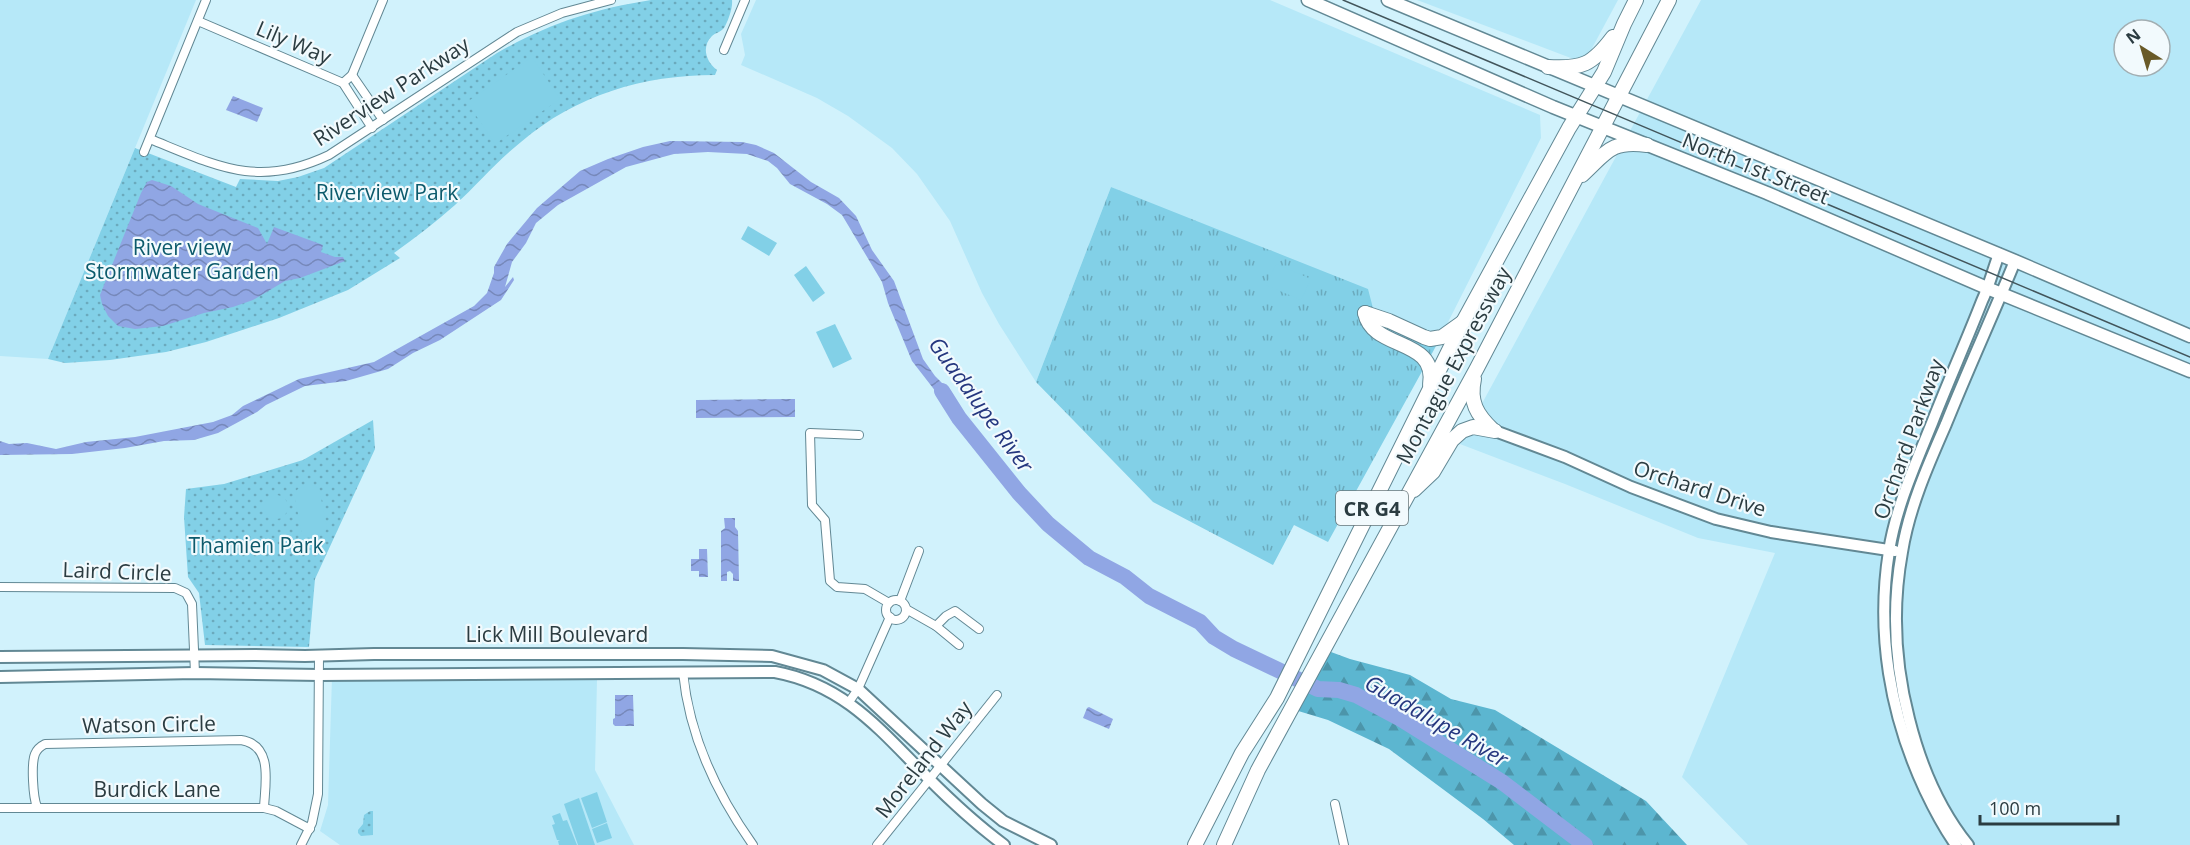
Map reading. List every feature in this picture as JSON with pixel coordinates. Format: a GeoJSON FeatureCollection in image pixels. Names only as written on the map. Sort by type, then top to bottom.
{"type":"FeatureCollection","features":[{"type":"Feature","properties":{"kind":"highway","name":"Montague Expressway"},"geometry":{"type":"LineString","coordinates":[[1195,845],[1242,753],[1277,698],[1315,625],[1428,391],[1509,235],[1576,116],[1604,72],[1636,0]]}},
{"type":"Feature","properties":{"kind":"highway","name":"Montague Expressway"},"geometry":{"type":"LineString","coordinates":[[1224,845],[1258,770],[1477,368],[1669,0]]}},
{"type":"Feature","properties":{"kind":"highway"},"geometry":{"type":"LineString","coordinates":[[1548,67],[1568,68],[1590,63],[1602,52],[1624,24]]}},
{"type":"Feature","properties":{"kind":"highway"},"geometry":{"type":"LineString","coordinates":[[1574,183],[1616,146],[1630,143],[1647,145]]}},
{"type":"Feature","properties":{"kind":"highway"},"geometry":{"type":"LineString","coordinates":[[1428,391],[1431,378],[1424,359],[1413,349],[1372,330],[1366,321],[1365,313],[1424,337],[1437,339],[1463,322]]}},
{"type":"Feature","properties":{"kind":"highway"},"geometry":{"type":"LineString","coordinates":[[1477,368],[1472,389],[1474,407],[1482,420],[1495,431]]}},
{"type":"Feature","properties":{"kind":"highway"},"geometry":{"type":"LineString","coordinates":[[1404,500],[1433,472],[1452,440],[1462,431],[1473,427],[1495,431]]}},
{"type":"Feature","properties":{"kind":"main road","name":"North 1st Street"},"geometry":{"type":"LineString","coordinates":[[1308,0],[1452,64],[1767,193],[1987,288],[2190,371]]}},
{"type":"Feature","properties":{"kind":"main road","name":"North 1st Street"},"geometry":{"type":"LineString","coordinates":[[1388,0],[1999,254],[2190,336]]}},
{"type":"Feature","properties":{"kind":"main road","name":"Orchard Parkway"},"geometry":{"type":"LineString","coordinates":[[1968,845],[1956,839],[1900,729],[1891,691],[1886,651],[1885,592],[1889,551],[1901,501],[1999,254]]}},
{"type":"Feature","properties":{"kind":"main road","name":"Orchard Parkway"},"geometry":{"type":"LineString","coordinates":[[1918,764],[1901,687],[1897,650],[1897,609],[1902,552],[1916,497],[2015,261]]}},
{"type":"Feature","properties":{"kind":"main road"},"geometry":{"type":"LineString","coordinates":[[1953,371],[1965,376]]}},
{"type":"Feature","properties":{"kind":"main road","name":"Orchard Drive"},"geometry":{"type":"LineString","coordinates":[[1495,431],[1565,457],[1680,507],[1716,519],[1771,532],[1902,552]]}},
{"type":"Feature","properties":{"kind":"main road"},"geometry":{"type":"LineString","coordinates":[[1925,440],[1937,444]]}},
{"type":"Feature","properties":{"kind":"main road"},"geometry":{"type":"LineString","coordinates":[[1886,651],[1897,650]]}},
{"type":"Feature","properties":{"kind":"main road","name":"Lick Mill Boulevard"},"geometry":{"type":"LineString","coordinates":[[0,657],[374,654],[772,656],[823,670],[858,689],[981,804],[1004,821],[1051,845]]}},
{"type":"Feature","properties":{"kind":"main road","name":"Lick Mill Boulevard"},"geometry":{"type":"LineString","coordinates":[[0,677],[195,673],[320,675],[683,672],[785,674],[820,687],[849,702],[870,718],[929,779],[975,822],[1004,845]]}},
{"type":"Feature","properties":{"kind":"street"},"geometry":{"type":"LineString","coordinates":[[144,152],[206,0]]}},
{"type":"Feature","properties":{"kind":"street"},"geometry":{"type":"LineString","coordinates":[[372,128],[343,83],[352,75],[383,0]]}},
{"type":"Feature","properties":{"kind":"street","name":"Riverview Parkway"},"geometry":{"type":"LineString","coordinates":[[150,140],[221,167],[241,172],[277,172],[311,164],[372,128],[517,32],[593,2],[609,0]]}},
{"type":"Feature","properties":{"kind":"street"},"geometry":{"type":"LineString","coordinates":[[724,50],[745,0]]}},
{"type":"Feature","properties":{"kind":"street","name":"Lily Way"},"geometry":{"type":"LineString","coordinates":[[198,21],[343,83]]}},
{"type":"Feature","properties":{"kind":"street"},"geometry":{"type":"LineString","coordinates":[[352,75],[383,120]]}},
{"type":"Feature","properties":{"kind":"street"},"geometry":{"type":"LineString","coordinates":[[859,435],[810,433],[812,505],[825,520],[830,581],[837,587],[865,589],[890,603]]}},
{"type":"Feature","properties":{"kind":"street"},"geometry":{"type":"LineString","coordinates":[[900,601],[919,551]]}},
{"type":"Feature","properties":{"kind":"street","name":"Laird Circle"},"geometry":{"type":"LineString","coordinates":[[0,587],[175,588],[186,593],[192,604],[195,673]]}},
{"type":"Feature","properties":{"kind":"street"},"geometry":{"type":"LineString","coordinates":[[906,609],[904,615],[899,619],[890,617],[887,612],[890,603],[894,600],[900,601],[906,609],[936,626],[959,645]]}},
{"type":"Feature","properties":{"kind":"street"},"geometry":{"type":"LineString","coordinates":[[936,626],[955,611],[979,629]]}},
{"type":"Feature","properties":{"kind":"street"},"geometry":{"type":"LineString","coordinates":[[849,702],[858,689],[890,617]]}},
{"type":"Feature","properties":{"kind":"street"},"geometry":{"type":"LineString","coordinates":[[301,845],[316,811],[318,794],[319,656]]}},
{"type":"Feature","properties":{"kind":"street"},"geometry":{"type":"LineString","coordinates":[[683,672],[690,717],[706,763],[731,814],[753,845]]}},
{"type":"Feature","properties":{"kind":"street","name":"Moreland Way"},"geometry":{"type":"LineString","coordinates":[[877,845],[997,695]]}},
{"type":"Feature","properties":{"kind":"street","name":"Watson Circle"},"geometry":{"type":"LineString","coordinates":[[37,807],[33,798],[34,755],[38,748],[45,744],[241,740],[256,745],[263,752],[264,808]]}},
{"type":"Feature","properties":{"kind":"street"},"geometry":{"type":"LineString","coordinates":[[1335,804],[1344,845]]}},
{"type":"Feature","properties":{"kind":"street","name":"Burdick Lane"},"geometry":{"type":"LineString","coordinates":[[0,808],[264,808],[276,811],[310,829]]}},
{"type":"Feature","properties":{"kind":"shaded area"},"geometry":{"type":"Polygon","coordinates":[[[0,0],[196,0],[48,359],[0,356],[0,0]]]}},
{"type":"Feature","properties":{"kind":"shaded area"},"geometry":{"type":"Polygon","coordinates":[[[756,0],[1270,0],[1540,115],[1541,138],[1436,346],[1374,312],[1111,187],[1036,382],[982,293],[950,221],[917,174],[892,148],[848,116],[817,98],[741,65],[745,55],[741,34],[756,0]]]}},
{"type":"Feature","properties":{"kind":"shaded area"},"geometry":{"type":"Polygon","coordinates":[[[1417,0],[1618,0],[1584,63],[1417,0]]]}},
{"type":"Feature","properties":{"kind":"shaded area"},"geometry":{"type":"Polygon","coordinates":[[[1701,0],[2190,0],[2190,845],[1748,845],[1682,777],[1775,553],[1698,538],[1460,444],[1701,0]]]}},
{"type":"Feature","properties":{"kind":"shaded area"},"geometry":{"type":"Polygon","coordinates":[[[332,677],[597,680],[595,770],[634,845],[340,845],[320,831],[328,805],[332,677]]]}},
{"type":"Feature","properties":{"kind":"green space"},"geometry":{"type":"Polygon","coordinates":[[[651,0],[732,0],[730,14],[724,28],[712,36],[706,49],[710,63],[717,70],[715,75],[688,76],[636,84],[588,100],[564,112],[521,142],[448,211],[394,253],[400,258],[348,290],[279,318],[206,342],[166,352],[110,360],[65,363],[48,359],[135,148],[236,187],[240,179],[278,181],[298,177],[324,168],[497,53],[516,43],[571,19],[651,0]]]}},
{"type":"Feature","properties":{"kind":"green space"},"geometry":{"type":"Polygon","coordinates":[[[532,57],[560,99],[495,144],[467,102],[532,57]]]}},
{"type":"Feature","properties":{"kind":"green space"},"geometry":{"type":"Polygon","coordinates":[[[1111,187],[1368,289],[1374,312],[1436,346],[1328,542],[1294,525],[1273,565],[1153,502],[1036,382],[1111,187]]]}},
{"type":"Feature","properties":{"kind":"green space"},"geometry":{"type":"Polygon","coordinates":[[[748,226],[777,243],[769,256],[741,239],[748,226]]]}},
{"type":"Feature","properties":{"kind":"green space"},"geometry":{"type":"Polygon","coordinates":[[[1276,264],[1311,279],[1301,300],[1266,285],[1276,264]]]}},
{"type":"Feature","properties":{"kind":"green space"},"geometry":{"type":"Polygon","coordinates":[[[806,266],[825,293],[813,302],[794,275],[806,266]]]}},
{"type":"Feature","properties":{"kind":"green space"},"geometry":{"type":"Polygon","coordinates":[[[835,324],[852,359],[833,368],[816,332],[835,324]]]}},
{"type":"Feature","properties":{"kind":"green space","name":"Thamien Park"},"geometry":{"type":"Polygon","coordinates":[[[373,420],[375,449],[315,579],[309,647],[205,645],[199,593],[188,577],[184,517],[186,489],[224,484],[303,460],[373,420]]]}},
{"type":"Feature","properties":{"kind":"green space"},"geometry":{"type":"Polygon","coordinates":[[[312,485],[319,488],[327,528],[323,534],[309,538],[302,534],[294,493],[299,488],[312,485]]]}},
{"type":"Feature","properties":{"kind":"green space"},"geometry":{"type":"Polygon","coordinates":[[[271,495],[281,495],[288,502],[288,512],[281,519],[271,519],[264,512],[264,502],[271,495]]]}},
{"type":"Feature","properties":{"kind":"green space"},"geometry":{"type":"Polygon","coordinates":[[[1331,652],[1410,675],[1451,699],[1495,710],[1646,801],[1687,845],[1514,845],[1389,749],[1328,720],[1295,710],[1331,652]]]}},
{"type":"Feature","properties":{"kind":"green space"},"geometry":{"type":"Polygon","coordinates":[[[597,792],[607,822],[592,828],[581,798],[597,792]]]}},
{"type":"Feature","properties":{"kind":"green space"},"geometry":{"type":"Polygon","coordinates":[[[579,798],[595,845],[578,845],[564,804],[579,798]]]}},
{"type":"Feature","properties":{"kind":"green space"},"geometry":{"type":"Polygon","coordinates":[[[373,811],[373,835],[361,836],[358,830],[363,824],[364,815],[373,811]]]}},
{"type":"Feature","properties":{"kind":"green space"},"geometry":{"type":"Polygon","coordinates":[[[560,813],[563,821],[567,820],[577,845],[559,845],[560,840],[557,840],[552,825],[555,824],[552,816],[560,813]]]}},
{"type":"Feature","properties":{"kind":"green space"},"geometry":{"type":"Polygon","coordinates":[[[607,823],[612,838],[597,843],[592,829],[607,823]]]}},
{"type":"Feature","properties":{"kind":"water"},"geometry":{"type":"Polygon","coordinates":[[[233,96],[263,108],[257,122],[226,110],[233,96]]]}},
{"type":"Feature","properties":{"kind":"water"},"geometry":{"type":"Polygon","coordinates":[[[670,141],[742,142],[756,145],[774,153],[811,182],[839,198],[856,216],[872,250],[894,281],[923,359],[935,376],[953,394],[956,409],[950,410],[912,361],[888,303],[882,282],[842,215],[790,184],[768,161],[747,154],[708,152],[674,154],[626,167],[558,205],[536,223],[526,243],[512,262],[505,287],[513,277],[514,280],[501,300],[440,340],[388,369],[346,381],[305,386],[266,405],[218,433],[194,440],[164,441],[72,454],[0,455],[0,441],[9,444],[27,443],[56,449],[86,442],[135,437],[213,422],[232,415],[243,406],[299,379],[374,362],[474,306],[487,293],[494,267],[507,244],[537,208],[580,171],[643,147],[670,141]]]}},
{"type":"Feature","properties":{"kind":"water"},"geometry":{"type":"Polygon","coordinates":[[[152,180],[171,186],[198,204],[258,228],[267,244],[274,227],[323,245],[321,252],[343,257],[345,261],[300,278],[285,281],[253,300],[233,307],[204,313],[163,326],[135,329],[118,326],[108,316],[100,295],[141,193],[147,182],[152,180]]]}},
{"type":"Feature","properties":{"kind":"water"},"geometry":{"type":"Polygon","coordinates":[[[795,399],[795,417],[696,418],[696,400],[795,399]]]}},
{"type":"Feature","properties":{"kind":"water"},"geometry":{"type":"Polygon","coordinates":[[[724,518],[735,518],[735,527],[738,531],[739,581],[733,581],[733,574],[730,571],[727,572],[727,581],[721,581],[721,531],[725,528],[724,518]]]}},
{"type":"Feature","properties":{"kind":"water"},"geometry":{"type":"Polygon","coordinates":[[[699,549],[707,549],[708,577],[699,577],[699,571],[691,571],[691,559],[699,559],[699,549]]]}},
{"type":"Feature","properties":{"kind":"water"},"geometry":{"type":"Polygon","coordinates":[[[615,695],[633,695],[634,726],[615,726],[613,724],[615,695]]]}},
{"type":"Feature","properties":{"kind":"water"},"geometry":{"type":"Polygon","coordinates":[[[1089,707],[1113,719],[1109,729],[1083,718],[1089,707]]]}},
{"type":"Feature","properties":{"kind":"waterway","name":"Guadalupe River"},"geometry":{"type":"LineString","coordinates":[[942,391],[959,418],[1019,493],[1048,524],[1089,558],[1125,577],[1149,596],[1200,622],[1214,637],[1234,649],[1318,689],[1339,690],[1356,695],[1401,719],[1502,782],[1585,845]]}},
{"type":"Feature","properties":{"kind":"tram line"},"geometry":{"type":"LineString","coordinates":[[1343,0],[2190,357]]}},
{"type":"Feature","properties":{"kind":"park label","name":"Riverview Park"},"geometry":{"type":"Point","coordinates":[387,192]}},
{"type":"Feature","properties":{"kind":"park label","name":"River view Stormwater Garden"},"geometry":{"type":"Point","coordinates":[182,259]}}]}
